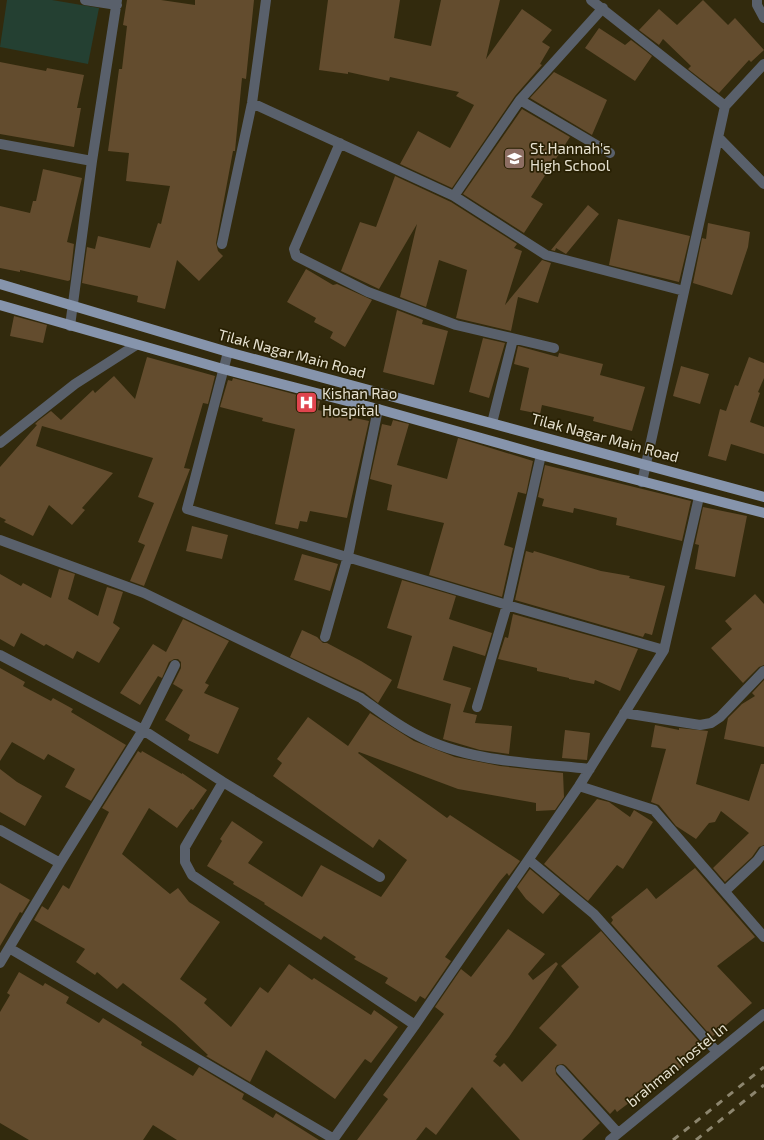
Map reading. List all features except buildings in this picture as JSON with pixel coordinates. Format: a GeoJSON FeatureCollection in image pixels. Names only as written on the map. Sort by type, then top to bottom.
{"type":"FeatureCollection","features":[{"type":"Feature","properties":{"kind":"main road","name":"Tilak Nagar Main Road"},"geometry":{"type":"LineString","coordinates":[[0,284],[228,352],[764,497]]}},
{"type":"Feature","properties":{"kind":"main road"},"geometry":{"type":"LineString","coordinates":[[0,305],[223,369],[378,409],[642,482],[764,513]]}},
{"type":"Feature","properties":{"kind":"street"},"geometry":{"type":"LineString","coordinates":[[70,326],[74,306],[92,161],[117,2],[85,0]]}},
{"type":"Feature","properties":{"kind":"street"},"geometry":{"type":"LineString","coordinates":[[222,244],[252,103],[266,0]]}},
{"type":"Feature","properties":{"kind":"street"},"geometry":{"type":"LineString","coordinates":[[591,0],[725,106]]}},
{"type":"Feature","properties":{"kind":"street"},"geometry":{"type":"LineString","coordinates":[[757,0],[757,5],[764,18]]}},
{"type":"Feature","properties":{"kind":"street"},"geometry":{"type":"LineString","coordinates":[[454,196],[520,100],[603,8]]}},
{"type":"Feature","properties":{"kind":"street"},"geometry":{"type":"LineString","coordinates":[[642,482],[725,106],[764,64]]}},
{"type":"Feature","properties":{"kind":"street"},"geometry":{"type":"LineString","coordinates":[[520,100],[610,153]]}},
{"type":"Feature","properties":{"kind":"street"},"geometry":{"type":"LineString","coordinates":[[252,103],[454,196],[546,255],[684,291]]}},
{"type":"Feature","properties":{"kind":"street"},"geometry":{"type":"LineString","coordinates":[[719,138],[764,184]]}},
{"type":"Feature","properties":{"kind":"street"},"geometry":{"type":"LineString","coordinates":[[340,143],[294,249],[296,256],[368,292],[456,325],[554,348]]}},
{"type":"Feature","properties":{"kind":"street"},"geometry":{"type":"LineString","coordinates":[[0,144],[92,161]]}},
{"type":"Feature","properties":{"kind":"street"},"geometry":{"type":"LineString","coordinates":[[492,423],[513,339]]}},
{"type":"Feature","properties":{"kind":"street"},"geometry":{"type":"LineString","coordinates":[[0,443],[75,384],[136,345]]}},
{"type":"Feature","properties":{"kind":"street"},"geometry":{"type":"LineString","coordinates":[[228,352],[187,509],[348,556],[507,605],[664,650]]}},
{"type":"Feature","properties":{"kind":"street"},"geometry":{"type":"LineString","coordinates":[[325,637],[348,556],[378,409]]}},
{"type":"Feature","properties":{"kind":"street"},"geometry":{"type":"LineString","coordinates":[[477,707],[507,605],[541,455]]}},
{"type":"Feature","properties":{"kind":"street"},"geometry":{"type":"LineString","coordinates":[[9,948],[333,1140],[415,1025],[579,786],[664,650],[699,497]]}},
{"type":"Feature","properties":{"kind":"street"},"geometry":{"type":"LineString","coordinates":[[0,540],[144,593],[361,698],[394,722],[422,738],[469,754],[590,769]]}},
{"type":"Feature","properties":{"kind":"street"},"geometry":{"type":"LineString","coordinates":[[0,655],[143,730],[223,782],[380,877]]}},
{"type":"Feature","properties":{"kind":"street"},"geometry":{"type":"LineString","coordinates":[[0,963],[143,730],[175,665]]}},
{"type":"Feature","properties":{"kind":"street"},"geometry":{"type":"LineString","coordinates":[[624,713],[700,725],[711,723],[720,717],[764,671]]}},
{"type":"Feature","properties":{"kind":"street"},"geometry":{"type":"LineString","coordinates":[[223,782],[185,847],[184,862],[192,875],[415,1025]]}},
{"type":"Feature","properties":{"kind":"street"},"geometry":{"type":"LineString","coordinates":[[579,786],[654,810],[725,890],[764,937]]}},
{"type":"Feature","properties":{"kind":"street"},"geometry":{"type":"LineString","coordinates":[[0,830],[60,863]]}},
{"type":"Feature","properties":{"kind":"street"},"geometry":{"type":"LineString","coordinates":[[725,890],[757,861],[764,851]]}},
{"type":"Feature","properties":{"kind":"street"},"geometry":{"type":"LineString","coordinates":[[529,860],[594,914],[717,1052]]}},
{"type":"Feature","properties":{"kind":"street","name":"brahman hostel ln"},"geometry":{"type":"LineString","coordinates":[[610,1140],[764,1014]]}},
{"type":"Feature","properties":{"kind":"street"},"geometry":{"type":"LineString","coordinates":[[561,1070],[618,1133]]}},
{"type":"Feature","properties":{"kind":"green space"},"geometry":{"type":"Polygon","coordinates":[[[7,0],[52,0],[99,8],[88,64],[0,47],[7,0]]]}},
{"type":"Feature","properties":{"kind":"railway"},"geometry":{"type":"LineString","coordinates":[[673,1140],[764,1067]]}},
{"type":"Feature","properties":{"kind":"railway"},"geometry":{"type":"LineString","coordinates":[[696,1140],[764,1085]]}},
{"type":"Feature","properties":{"kind":"place","name":"St.Hannah's High School"},"geometry":{"type":"Point","coordinates":[514,158]}},
{"type":"Feature","properties":{"kind":"place","name":"Kishan Rao Hospital"},"geometry":{"type":"Point","coordinates":[306,403]}}]}
